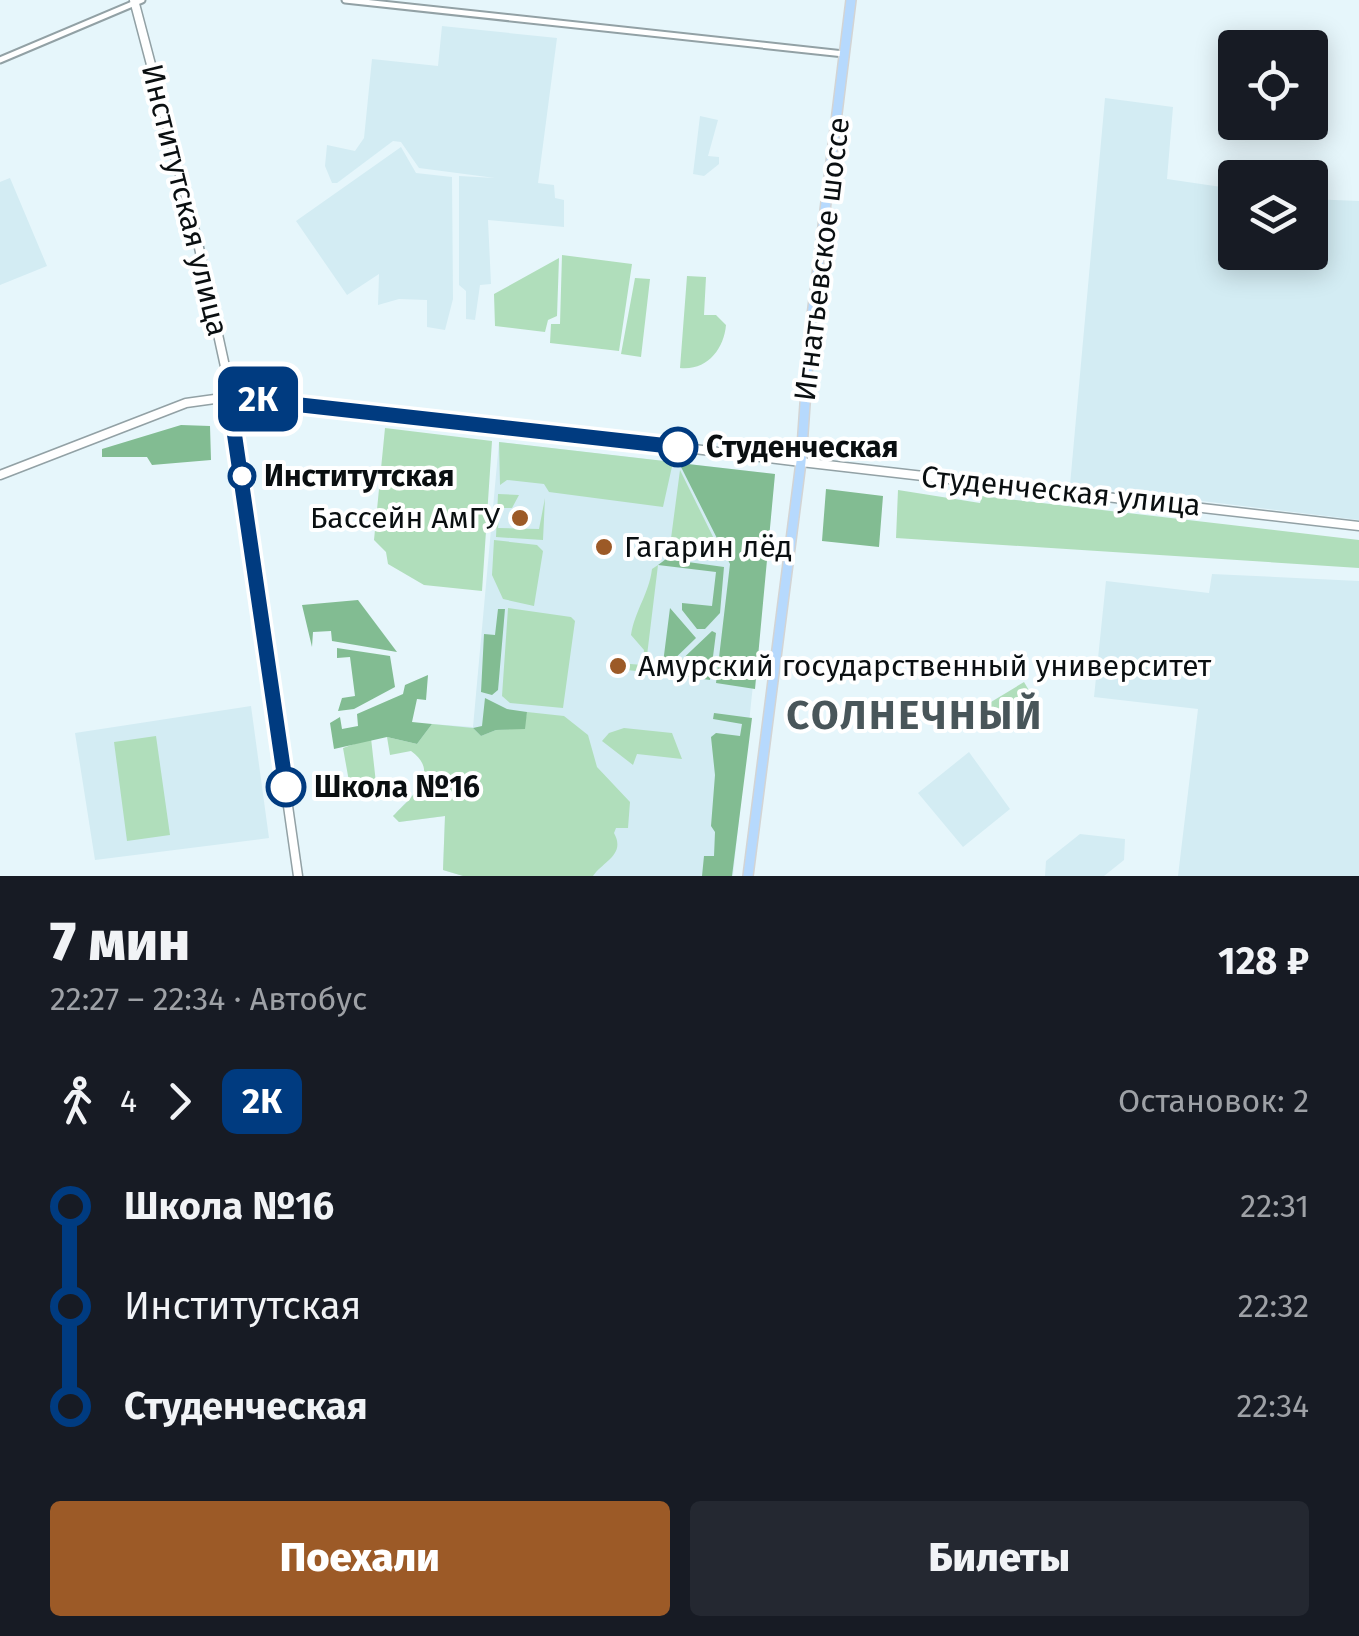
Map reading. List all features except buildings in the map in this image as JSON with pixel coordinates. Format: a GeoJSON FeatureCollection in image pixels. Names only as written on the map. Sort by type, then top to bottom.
{"type":"FeatureCollection","features":[{"type":"Feature","properties":{"kind":"main road","name":"Игнатьевское шоссе"},"geometry":{"type":"LineString","coordinates":[[748,876],[801,462],[810,332],[851,0]]}},
{"type":"Feature","properties":{"kind":"main road","name":"Институтская улица"},"geometry":{"type":"LineString","coordinates":[[137,1],[198,243],[229,397],[298,876]]}},
{"type":"Feature","properties":{"kind":"main road","name":"Студенческая улица"},"geometry":{"type":"LineString","coordinates":[[0,475],[186,404],[229,397],[382,411],[1359,526]]}},
{"type":"Feature","properties":{"kind":"street"},"geometry":{"type":"LineString","coordinates":[[345,0],[844,54]]}},
{"type":"Feature","properties":{"kind":"street"},"geometry":{"type":"LineString","coordinates":[[0,60],[137,1]]}},
{"type":"Feature","properties":{"kind":"shaded area"},"geometry":{"type":"Polygon","coordinates":[[[442,26],[557,38],[538,183],[554,185],[555,198],[564,200],[564,227],[488,220],[491,284],[480,285],[475,320],[466,319],[466,291],[459,285],[459,176],[495,178],[419,168],[401,142],[393,141],[337,183],[332,183],[325,166],[327,145],[355,151],[364,138],[372,59],[438,66],[442,26]]]}},
{"type":"Feature","properties":{"kind":"shaded area"},"geometry":{"type":"Polygon","coordinates":[[[1105,98],[1173,107],[1167,179],[1218,186],[1218,270],[1328,270],[1328,200],[1359,201],[1359,520],[1070,485],[1105,98]]]}},
{"type":"Feature","properties":{"kind":"shaded area"},"geometry":{"type":"Polygon","coordinates":[[[700,116],[718,120],[708,156],[719,157],[719,164],[704,176],[693,174],[700,116]]]}},
{"type":"Feature","properties":{"kind":"shaded area"},"geometry":{"type":"Polygon","coordinates":[[[401,147],[416,173],[452,177],[453,299],[445,330],[427,327],[427,300],[399,299],[378,305],[379,274],[347,295],[296,221],[401,147]]]}},
{"type":"Feature","properties":{"kind":"shaded area"},"geometry":{"type":"Polygon","coordinates":[[[10,178],[47,266],[0,285],[0,182],[10,178]]]}},
{"type":"Feature","properties":{"kind":"shaded area","name":"Амурский государственный университет"},"geometry":{"type":"Polygon","coordinates":[[[499,442],[775,474],[733,876],[463,876],[443,870],[445,816],[399,822],[393,816],[423,784],[425,770],[417,744],[432,724],[473,727],[499,442]]]}},
{"type":"Feature","properties":{"kind":"shaded area"},"geometry":{"type":"Polygon","coordinates":[[[1212,574],[1359,581],[1359,876],[1178,876],[1198,709],[1094,697],[1106,581],[1209,593],[1212,574]]]}},
{"type":"Feature","properties":{"kind":"shaded area"},"geometry":{"type":"Polygon","coordinates":[[[251,706],[269,838],[95,860],[75,733],[251,706]]]}},
{"type":"Feature","properties":{"kind":"shaded area"},"geometry":{"type":"Polygon","coordinates":[[[969,752],[1010,809],[963,847],[918,793],[969,752]]]}},
{"type":"Feature","properties":{"kind":"shaded area"},"geometry":{"type":"Polygon","coordinates":[[[1080,834],[1125,839],[1124,860],[1104,876],[1045,876],[1046,861],[1080,834]]]}},
{"type":"Feature","properties":{"kind":"green space"},"geometry":{"type":"Polygon","coordinates":[[[562,255],[632,264],[619,351],[550,343],[551,324],[560,324],[562,255]]]}},
{"type":"Feature","properties":{"kind":"green space"},"geometry":{"type":"Polygon","coordinates":[[[559,258],[557,316],[548,320],[545,332],[495,326],[494,294],[559,258]]]}},
{"type":"Feature","properties":{"kind":"green space"},"geometry":{"type":"Polygon","coordinates":[[[687,276],[706,277],[704,315],[716,315],[726,325],[722,342],[712,357],[698,366],[680,368],[687,276]]]}},
{"type":"Feature","properties":{"kind":"green space"},"geometry":{"type":"Polygon","coordinates":[[[635,278],[650,279],[641,357],[621,354],[635,278]]]}},
{"type":"Feature","properties":{"kind":"green space"},"geometry":{"type":"Polygon","coordinates":[[[181,425],[210,426],[211,460],[152,465],[147,457],[102,457],[102,449],[181,425]]]}},
{"type":"Feature","properties":{"kind":"green space"},"geometry":{"type":"Polygon","coordinates":[[[385,428],[492,441],[482,591],[424,585],[388,564],[386,552],[374,540],[385,428]]]}},
{"type":"Feature","properties":{"kind":"green space"},"geometry":{"type":"Polygon","coordinates":[[[499,442],[673,462],[663,507],[549,492],[544,484],[507,480],[500,485],[499,442]]]}},
{"type":"Feature","properties":{"kind":"green space"},"geometry":{"type":"Polygon","coordinates":[[[679,463],[775,474],[755,689],[716,683],[730,564],[679,463]]]}},
{"type":"Feature","properties":{"kind":"green space"},"geometry":{"type":"Polygon","coordinates":[[[680,470],[724,559],[679,553],[670,546],[680,470]]]}},
{"type":"Feature","properties":{"kind":"green space"},"geometry":{"type":"Polygon","coordinates":[[[826,489],[883,496],[879,547],[822,541],[826,489]]]}},
{"type":"Feature","properties":{"kind":"green space"},"geometry":{"type":"Polygon","coordinates":[[[898,490],[980,503],[982,496],[1359,540],[1359,568],[896,538],[898,490]]]}},
{"type":"Feature","properties":{"kind":"green space"},"geometry":{"type":"Polygon","coordinates":[[[498,494],[519,495],[512,508],[500,508],[498,528],[539,529],[545,498],[543,540],[496,537],[498,494]]]}},
{"type":"Feature","properties":{"kind":"green space"},"geometry":{"type":"Polygon","coordinates":[[[494,540],[537,545],[543,551],[534,606],[503,599],[492,575],[494,540]]]}},
{"type":"Feature","properties":{"kind":"green space"},"geometry":{"type":"Polygon","coordinates":[[[666,559],[724,567],[720,613],[705,629],[697,629],[682,610],[682,603],[712,606],[716,572],[658,565],[666,559]]]}},
{"type":"Feature","properties":{"kind":"green space"},"geometry":{"type":"Polygon","coordinates":[[[658,565],[645,672],[618,669],[618,663],[643,665],[644,650],[631,635],[652,569],[658,565]]]}},
{"type":"Feature","properties":{"kind":"green space"},"geometry":{"type":"Polygon","coordinates":[[[358,600],[397,652],[332,641],[331,631],[313,632],[312,647],[302,605],[358,600]]]}},
{"type":"Feature","properties":{"kind":"green space"},"geometry":{"type":"Polygon","coordinates":[[[508,608],[571,617],[575,621],[563,708],[510,703],[502,696],[508,608]]]}},
{"type":"Feature","properties":{"kind":"green space"},"geometry":{"type":"Polygon","coordinates":[[[670,608],[696,638],[662,671],[670,608]]]}},
{"type":"Feature","properties":{"kind":"green space"},"geometry":{"type":"Polygon","coordinates":[[[498,609],[505,609],[498,690],[492,695],[481,692],[484,634],[495,635],[498,609]]]}},
{"type":"Feature","properties":{"kind":"green space"},"geometry":{"type":"Polygon","coordinates":[[[712,631],[716,633],[710,680],[675,675],[674,667],[712,631]]]}},
{"type":"Feature","properties":{"kind":"green space"},"geometry":{"type":"Polygon","coordinates":[[[337,648],[390,656],[395,687],[354,709],[338,711],[342,698],[355,696],[350,657],[337,658],[337,648]]]}},
{"type":"Feature","properties":{"kind":"green space"},"geometry":{"type":"Polygon","coordinates":[[[428,675],[426,700],[417,699],[412,722],[432,724],[417,744],[387,737],[334,749],[330,723],[340,717],[342,729],[358,726],[357,714],[403,694],[405,685],[428,675]]]}},
{"type":"Feature","properties":{"kind":"green space"},"geometry":{"type":"Polygon","coordinates":[[[1024,682],[1037,704],[1022,714],[1016,712],[993,730],[994,722],[977,703],[986,705],[1024,682]]]}},
{"type":"Feature","properties":{"kind":"green space"},"geometry":{"type":"Polygon","coordinates":[[[485,698],[507,709],[527,712],[525,729],[496,730],[481,736],[473,728],[482,726],[485,698]]]}},
{"type":"Feature","properties":{"kind":"green space"},"geometry":{"type":"Polygon","coordinates":[[[527,712],[564,716],[588,735],[597,767],[630,802],[628,828],[616,828],[615,852],[593,876],[463,876],[443,870],[445,816],[399,822],[393,816],[415,793],[424,768],[411,751],[390,755],[387,737],[417,744],[432,724],[473,728],[481,736],[496,730],[524,728],[527,712]]]}},
{"type":"Feature","properties":{"kind":"green space"},"geometry":{"type":"Polygon","coordinates":[[[714,713],[752,718],[732,876],[702,876],[704,856],[714,856],[715,832],[711,826],[715,775],[711,737],[716,733],[740,736],[742,724],[713,719],[714,713]]]}},
{"type":"Feature","properties":{"kind":"green space"},"geometry":{"type":"Polygon","coordinates":[[[624,728],[672,733],[682,759],[637,754],[633,765],[602,741],[609,733],[624,728]]]}},
{"type":"Feature","properties":{"kind":"green space"},"geometry":{"type":"Polygon","coordinates":[[[156,736],[170,835],[127,841],[114,742],[156,736]]]}},
{"type":"Feature","properties":{"kind":"green space"},"geometry":{"type":"Polygon","coordinates":[[[371,738],[376,783],[350,787],[343,748],[371,738]]]}},
{"type":"Feature","properties":{"kind":"bus line","name":"2К"},"geometry":{"type":"LineString","coordinates":[[286,787],[229,397],[382,411],[678,447]]}},
{"type":"Feature","properties":{"kind":"place","name":"Студенческая"},"geometry":{"type":"Point","coordinates":[678,447]}},
{"type":"Feature","properties":{"kind":"place","name":"Институтская"},"geometry":{"type":"Point","coordinates":[242,476]}},
{"type":"Feature","properties":{"kind":"place","name":"Бассейн АмГУ"},"geometry":{"type":"Point","coordinates":[520,518]}},
{"type":"Feature","properties":{"kind":"place","name":"Гагарин лёд"},"geometry":{"type":"Point","coordinates":[604,547]}},
{"type":"Feature","properties":{"kind":"place","name":"Амурский государственный университет"},"geometry":{"type":"Point","coordinates":[618,666]}},
{"type":"Feature","properties":{"kind":"place","name":"Школа №16"},"geometry":{"type":"Point","coordinates":[286,787]}},
{"type":"Feature","properties":{"kind":"district","name":"СОЛНЕЧНЫЙ"},"geometry":{"type":"Point","coordinates":[915,716]}}]}
